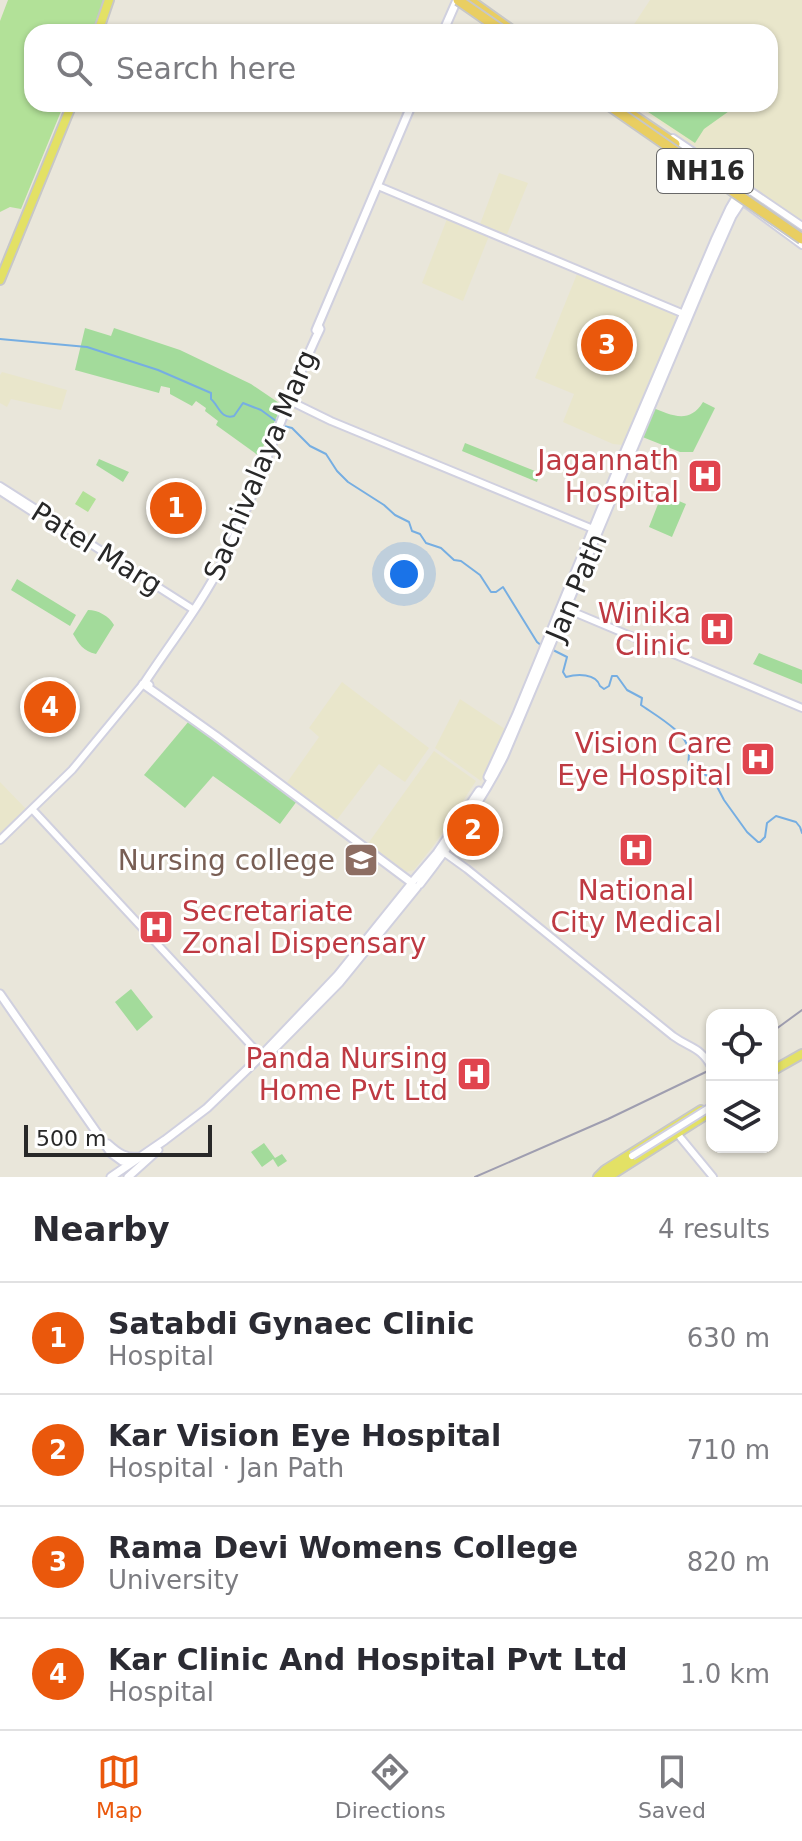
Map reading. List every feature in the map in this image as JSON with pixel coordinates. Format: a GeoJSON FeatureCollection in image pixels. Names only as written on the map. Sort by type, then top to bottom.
{"type":"FeatureCollection","features":[{"type":"Feature","properties":{"kind":"highway"},"geometry":{"type":"LineString","coordinates":[[458,1],[492,24]]}},
{"type":"Feature","properties":{"kind":"highway"},"geometry":{"type":"LineString","coordinates":[[458,1],[500,24]]}},
{"type":"Feature","properties":{"kind":"highway","name":"NH16"},"geometry":{"type":"LineString","coordinates":[[619,112],[802,239]]}},
{"type":"Feature","properties":{"kind":"highway","name":"NH16"},"geometry":{"type":"LineString","coordinates":[[627,112],[802,239]]}},
{"type":"Feature","properties":{"kind":"main road"},"geometry":{"type":"LineString","coordinates":[[103,24],[111,0]]}},
{"type":"Feature","properties":{"kind":"main road"},"geometry":{"type":"LineString","coordinates":[[444,24],[458,1]]}},
{"type":"Feature","properties":{"kind":"main road"},"geometry":{"type":"LineString","coordinates":[[446,24],[458,1]]}},
{"type":"Feature","properties":{"kind":"main road"},"geometry":{"type":"LineString","coordinates":[[0,270],[67,112]]}},
{"type":"Feature","properties":{"kind":"main road"},"geometry":{"type":"LineString","coordinates":[[0,280],[67,112]]}},
{"type":"Feature","properties":{"kind":"main road","name":"Sachivalaya Marg"},"geometry":{"type":"LineString","coordinates":[[143,682],[225,557],[248,509],[289,401],[409,112]]}},
{"type":"Feature","properties":{"kind":"main road","name":"Jan Path"},"geometry":{"type":"LineString","coordinates":[[564,608],[593,529],[684,314],[732,209],[746,188]]}},
{"type":"Feature","properties":{"kind":"main road"},"geometry":{"type":"LineString","coordinates":[[728,191],[732,209],[749,208]]}},
{"type":"Feature","properties":{"kind":"main road","name":"Jan Path"},"geometry":{"type":"LineString","coordinates":[[140,1163],[212,1108],[339,983],[440,853],[494,776],[521,718],[547,647],[732,209]]}},
{"type":"Feature","properties":{"kind":"main road"},"geometry":{"type":"LineString","coordinates":[[143,682],[416,884]]}},
{"type":"Feature","properties":{"kind":"main road","name":"Jan Path"},"geometry":{"type":"LineString","coordinates":[[140,1163],[207,1108],[261,1056],[338,975],[416,884]]}},
{"type":"Feature","properties":{"kind":"main road"},"geometry":{"type":"LineString","coordinates":[[0,994],[111,1153],[124,1162],[140,1163]]}},
{"type":"Feature","properties":{"kind":"main road"},"geometry":{"type":"LineString","coordinates":[[778,1066],[802,1052]]}},
{"type":"Feature","properties":{"kind":"main road"},"geometry":{"type":"LineString","coordinates":[[75,1101],[115,1150],[140,1163]]}},
{"type":"Feature","properties":{"kind":"main road"},"geometry":{"type":"LineString","coordinates":[[606,1174],[668,1129],[706,1110]]}},
{"type":"Feature","properties":{"kind":"main road"},"geometry":{"type":"LineString","coordinates":[[606,1174],[678,1133],[706,1111]]}},
{"type":"Feature","properties":{"kind":"main road"},"geometry":{"type":"LineString","coordinates":[[111,1153],[112,1176]]}},
{"type":"Feature","properties":{"kind":"main road"},"geometry":{"type":"LineString","coordinates":[[112,1176],[140,1163]]}},
{"type":"Feature","properties":{"kind":"main road"},"geometry":{"type":"LineString","coordinates":[[128,1177],[140,1163]]}},
{"type":"Feature","properties":{"kind":"street"},"geometry":{"type":"LineString","coordinates":[[475,0],[510,24]]}},
{"type":"Feature","properties":{"kind":"street"},"geometry":{"type":"LineString","coordinates":[[458,1],[487,24]]}},
{"type":"Feature","properties":{"kind":"street"},"geometry":{"type":"LineString","coordinates":[[612,112],[749,208],[802,239]]}},
{"type":"Feature","properties":{"kind":"street"},"geometry":{"type":"LineString","coordinates":[[636,112],[802,226]]}},
{"type":"Feature","properties":{"kind":"street"},"geometry":{"type":"LineString","coordinates":[[378,186],[684,314]]}},
{"type":"Feature","properties":{"kind":"street"},"geometry":{"type":"LineString","coordinates":[[289,401],[351,430],[593,529]]}},
{"type":"Feature","properties":{"kind":"street","name":"Patel Marg"},"geometry":{"type":"LineString","coordinates":[[0,488],[192,611]]}},
{"type":"Feature","properties":{"kind":"street"},"geometry":{"type":"LineString","coordinates":[[564,608],[802,708]]}},
{"type":"Feature","properties":{"kind":"street","name":"Sachivalaya Marg"},"geometry":{"type":"LineString","coordinates":[[0,839],[72,770],[143,682]]}},
{"type":"Feature","properties":{"kind":"street","name":"Sachivalaya Marg"},"geometry":{"type":"LineString","coordinates":[[0,839],[70,768],[143,682]]}},
{"type":"Feature","properties":{"kind":"street"},"geometry":{"type":"LineString","coordinates":[[32,809],[261,1056]]}},
{"type":"Feature","properties":{"kind":"street"},"geometry":{"type":"LineString","coordinates":[[440,853],[537,925],[679,1041],[706,1057]]}},
{"type":"Feature","properties":{"kind":"street"},"geometry":{"type":"LineString","coordinates":[[606,1174],[706,1110]]}},
{"type":"Feature","properties":{"kind":"street"},"geometry":{"type":"LineString","coordinates":[[678,1133],[713,1177]]}},
{"type":"Feature","properties":{"kind":"shaded area"},"geometry":{"type":"Polygon","coordinates":[[[650,0],[802,0],[802,223],[645,112],[778,112],[778,24],[634,24],[650,0]]]}},
{"type":"Feature","properties":{"kind":"shaded area"},"geometry":{"type":"Polygon","coordinates":[[[499,173],[528,183],[505,239],[479,227],[499,173]]]}},
{"type":"Feature","properties":{"kind":"shaded area"},"geometry":{"type":"Polygon","coordinates":[[[447,219],[489,236],[463,301],[422,283],[447,219]]]}},
{"type":"Feature","properties":{"kind":"shaded area"},"geometry":{"type":"Polygon","coordinates":[[[577,274],[679,315],[623,445],[613,444],[563,422],[574,394],[535,378],[577,274]]]}},
{"type":"Feature","properties":{"kind":"shaded area"},"geometry":{"type":"Polygon","coordinates":[[[2,372],[67,390],[61,410],[11,399],[7,407],[0,403],[2,372]]]}},
{"type":"Feature","properties":{"kind":"shaded area"},"geometry":{"type":"Polygon","coordinates":[[[342,682],[429,748],[405,782],[379,764],[336,821],[286,784],[319,737],[309,728],[342,682]]]}},
{"type":"Feature","properties":{"kind":"shaded area"},"geometry":{"type":"Polygon","coordinates":[[[460,699],[505,729],[481,781],[435,748],[460,699]]]}},
{"type":"Feature","properties":{"kind":"shaded area"},"geometry":{"type":"Polygon","coordinates":[[[434,751],[476,781],[434,845],[414,870],[406,872],[367,845],[434,751]]]}},
{"type":"Feature","properties":{"kind":"shaded area"},"geometry":{"type":"Polygon","coordinates":[[[0,782],[27,810],[0,836],[0,782]]]}},
{"type":"Feature","properties":{"kind":"green space"},"geometry":{"type":"Polygon","coordinates":[[[8,0],[104,0],[96,24],[24,24],[24,112],[61,112],[21,209],[10,207],[0,212],[0,21],[8,0]]]}},
{"type":"Feature","properties":{"kind":"green space"},"geometry":{"type":"Polygon","coordinates":[[[648,112],[728,112],[704,129],[695,143],[648,112]]]}},
{"type":"Feature","properties":{"kind":"green space"},"geometry":{"type":"Polygon","coordinates":[[[85,328],[111,336],[114,328],[180,350],[251,384],[282,405],[259,456],[216,425],[218,421],[205,411],[206,408],[196,401],[192,406],[170,394],[170,388],[161,386],[159,393],[75,370],[85,328]]]}},
{"type":"Feature","properties":{"kind":"green space"},"geometry":{"type":"Polygon","coordinates":[[[703,402],[715,408],[693,452],[680,452],[640,436],[651,407],[686,416],[703,402]]]}},
{"type":"Feature","properties":{"kind":"green space"},"geometry":{"type":"Polygon","coordinates":[[[465,443],[540,473],[537,482],[462,451],[465,443]]]}},
{"type":"Feature","properties":{"kind":"green space"},"geometry":{"type":"Polygon","coordinates":[[[99,459],[129,472],[123,482],[96,465],[99,459]]]}},
{"type":"Feature","properties":{"kind":"green space"},"geometry":{"type":"Polygon","coordinates":[[[83,491],[96,499],[88,512],[75,504],[83,491]]]}},
{"type":"Feature","properties":{"kind":"green space"},"geometry":{"type":"Polygon","coordinates":[[[662,494],[686,504],[672,537],[649,527],[662,494]]]}},
{"type":"Feature","properties":{"kind":"green space"},"geometry":{"type":"Polygon","coordinates":[[[17,579],[76,615],[70,626],[11,590],[17,579]]]}},
{"type":"Feature","properties":{"kind":"green space"},"geometry":{"type":"Polygon","coordinates":[[[88,610],[103,614],[114,625],[96,654],[79,644],[73,634],[88,610]]]}},
{"type":"Feature","properties":{"kind":"green space"},"geometry":{"type":"Polygon","coordinates":[[[759,653],[802,670],[802,684],[753,664],[759,653]]]}},
{"type":"Feature","properties":{"kind":"green space"},"geometry":{"type":"Polygon","coordinates":[[[189,721],[297,801],[280,824],[213,776],[185,808],[144,775],[189,721]]]}},
{"type":"Feature","properties":{"kind":"green space"},"geometry":{"type":"Polygon","coordinates":[[[131,989],[153,1017],[137,1031],[115,1002],[131,989]]]}},
{"type":"Feature","properties":{"kind":"green space"},"geometry":{"type":"Polygon","coordinates":[[[264,1143],[275,1158],[282,1154],[287,1161],[278,1167],[273,1159],[262,1167],[251,1152],[264,1143]]]}},
{"type":"Feature","properties":{"kind":"waterway"},"geometry":{"type":"LineString","coordinates":[[0,339],[87,347],[158,370],[211,393],[211,399],[226,416],[234,416],[243,403],[261,410],[276,421]]}},
{"type":"Feature","properties":{"kind":"waterway"},"geometry":{"type":"LineString","coordinates":[[284,426],[292,428],[310,446],[326,454],[348,482],[409,522],[412,531],[420,534],[426,543],[441,548],[454,560],[461,561],[480,575],[491,592],[503,587],[542,646]]}},
{"type":"Feature","properties":{"kind":"waterway"},"geometry":{"type":"LineString","coordinates":[[551,649],[567,657],[563,672],[566,677],[590,677],[604,689],[609,686],[612,676],[617,676],[627,690],[642,698],[641,705],[683,738],[689,752],[689,766],[713,779],[724,800],[758,842],[765,837],[767,823],[776,816],[796,822],[802,833]]}},
{"type":"Feature","properties":{"kind":"railway"},"geometry":{"type":"LineString","coordinates":[[778,1028],[802,1010]]}},
{"type":"Feature","properties":{"kind":"railway"},"geometry":{"type":"LineString","coordinates":[[475,1177],[706,1072]]}},
{"type":"Feature","properties":{"kind":"place","name":"Rama Devi Womens College"},"geometry":{"type":"Point","coordinates":[607,345]}},
{"type":"Feature","properties":{"kind":"place","name":"Jagannath Hospital"},"geometry":{"type":"Point","coordinates":[705,476]}},
{"type":"Feature","properties":{"kind":"place","name":"Satabdi Gynaec Clinic"},"geometry":{"type":"Point","coordinates":[176,508]}},
{"type":"Feature","properties":{"kind":"place","name":"Winika Clinic"},"geometry":{"type":"Point","coordinates":[717,629]}},
{"type":"Feature","properties":{"kind":"place","name":"Kar Clinic And Hospital Pvt Ltd"},"geometry":{"type":"Point","coordinates":[50,707]}},
{"type":"Feature","properties":{"kind":"place","name":"Vision Care Eye Hospital"},"geometry":{"type":"Point","coordinates":[758,759]}},
{"type":"Feature","properties":{"kind":"place","name":"Kar Vision Eye Hospital"},"geometry":{"type":"Point","coordinates":[473,830]}},
{"type":"Feature","properties":{"kind":"place","name":"National City Medical"},"geometry":{"type":"Point","coordinates":[636,850]}},
{"type":"Feature","properties":{"kind":"place","name":"Nursing college"},"geometry":{"type":"Point","coordinates":[361,860]}},
{"type":"Feature","properties":{"kind":"place","name":"Secretariate Zonal Dispensary"},"geometry":{"type":"Point","coordinates":[156,927]}},
{"type":"Feature","properties":{"kind":"place","name":"Panda Nursing Home Pvt Ltd"},"geometry":{"type":"Point","coordinates":[474,1074]}}]}
